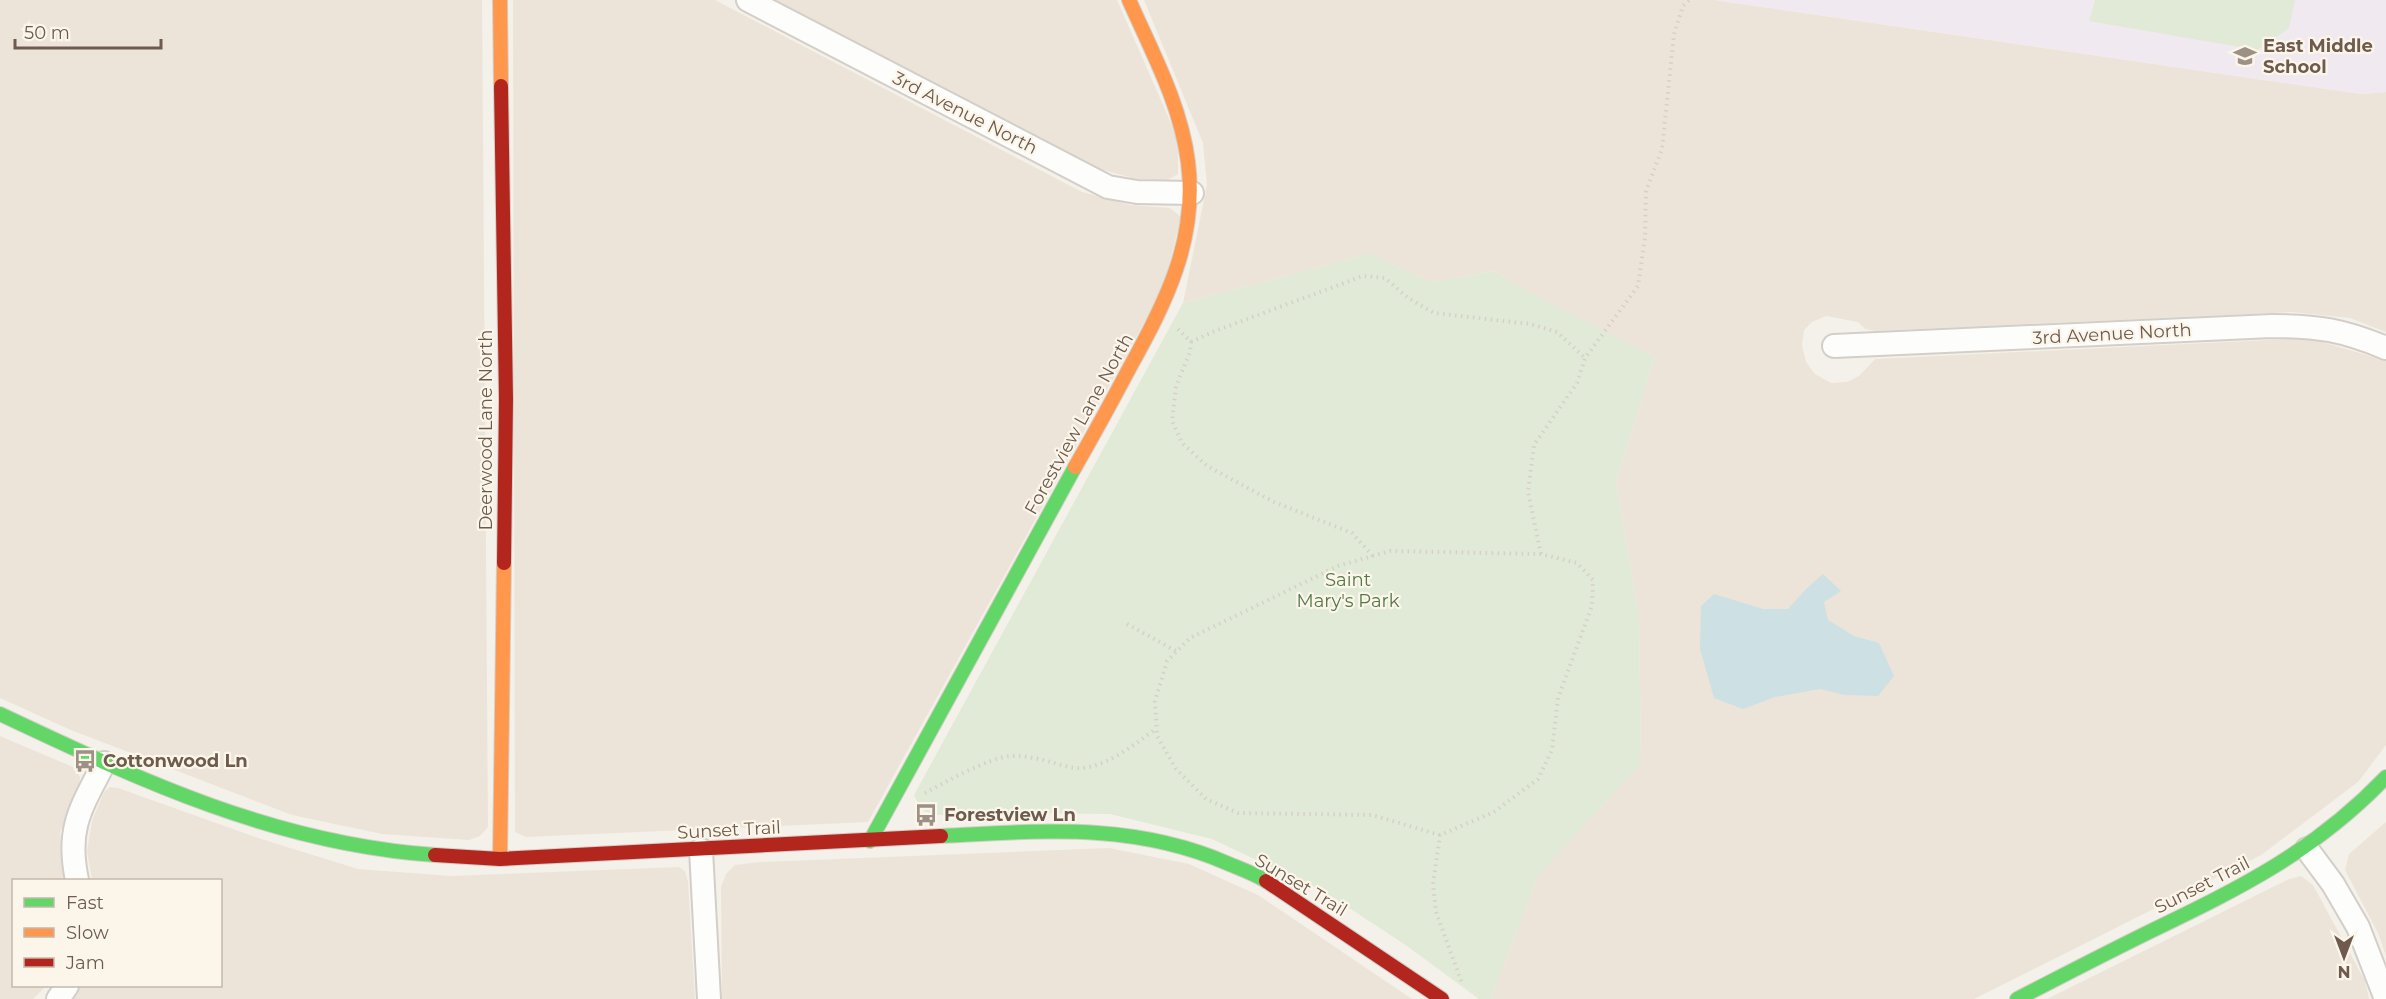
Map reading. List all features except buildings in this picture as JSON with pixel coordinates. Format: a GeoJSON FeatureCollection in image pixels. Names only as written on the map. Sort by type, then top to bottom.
{"type":"FeatureCollection","features":[{"type":"Feature","properties":{"kind":"street","name":"Deerwood Lane North"},"geometry":{"type":"LineString","coordinates":[[500,0],[506,399],[500,859]]}},
{"type":"Feature","properties":{"kind":"street","name":"3rd Avenue North"},"geometry":{"type":"LineString","coordinates":[[748,0],[1108,187],[1137,192],[1192,193]]}},
{"type":"Feature","properties":{"kind":"street","name":"Forestview Lane North"},"geometry":{"type":"LineString","coordinates":[[870,841],[1161,311],[1180,261],[1192,193],[1186,139],[1173,99],[1129,0]]}},
{"type":"Feature","properties":{"kind":"street","name":"3rd Avenue North"},"geometry":{"type":"LineString","coordinates":[[1834,346],[2314,326],[2356,335],[2386,348]]}},
{"type":"Feature","properties":{"kind":"street","name":"Sunset Trail"},"geometry":{"type":"LineString","coordinates":[[0,714],[104,763],[255,821],[329,842],[414,854],[500,859],[1028,832],[1088,831],[1149,838],[1209,855],[1263,879],[1442,999]]}},
{"type":"Feature","properties":{"kind":"street"},"geometry":{"type":"LineString","coordinates":[[77,879],[72,857],[74,831],[81,808],[104,763]]}},
{"type":"Feature","properties":{"kind":"street","name":"Sunset Trail"},"geometry":{"type":"LineString","coordinates":[[2017,999],[2247,884],[2307,849],[2386,777]]}},
{"type":"Feature","properties":{"kind":"street"},"geometry":{"type":"LineString","coordinates":[[2307,849],[2333,884],[2358,927],[2386,999]]}},
{"type":"Feature","properties":{"kind":"street"},"geometry":{"type":"LineString","coordinates":[[701,850],[709,999]]}},
{"type":"Feature","properties":{"kind":"path"},"geometry":{"type":"LineString","coordinates":[[1541,554],[1528,492],[1534,445],[1576,383],[1585,358],[1638,286],[1645,238],[1646,191],[1662,149],[1674,34],[1683,6],[1689,0]]}},
{"type":"Feature","properties":{"kind":"path"},"geometry":{"type":"LineString","coordinates":[[1191,342],[1364,276],[1385,278],[1408,298],[1434,313],[1530,324],[1557,332],[1585,358]]}},
{"type":"Feature","properties":{"kind":"path"},"geometry":{"type":"LineString","coordinates":[[1161,311],[1191,342],[1190,352],[1176,386],[1172,421],[1182,443],[1207,466],[1274,502],[1352,533],[1373,556]]}},
{"type":"Feature","properties":{"kind":"path"},"geometry":{"type":"LineString","coordinates":[[1390,551],[1541,554],[1576,563],[1593,580],[1592,606],[1558,698],[1552,750],[1538,780],[1494,812],[1440,835],[1372,815],[1238,813],[1206,799],[1176,770],[1157,735],[1155,701],[1167,661],[1176,651],[1190,638],[1338,566],[1390,551]]}},
{"type":"Feature","properties":{"kind":"path"},"geometry":{"type":"LineString","coordinates":[[1127,624],[1176,651]]}},
{"type":"Feature","properties":{"kind":"path"},"geometry":{"type":"LineString","coordinates":[[922,794],[965,772],[1008,756],[1038,758],[1072,768],[1105,763],[1156,729]]}},
{"type":"Feature","properties":{"kind":"path"},"geometry":{"type":"LineString","coordinates":[[1440,835],[1433,884],[1436,912],[1463,987]]}},
{"type":"Feature","properties":{"kind":"shaded area"},"geometry":{"type":"Polygon","coordinates":[[[0,0],[482,0],[488,827],[480,836],[469,840],[382,834],[292,815],[71,730],[0,698],[0,0]]]}},
{"type":"Feature","properties":{"kind":"shaded area"},"geometry":{"type":"Polygon","coordinates":[[[513,0],[715,0],[1082,192],[1130,205],[1170,208],[1181,217],[1164,287],[868,822],[526,837],[515,832],[513,0]]]}},
{"type":"Feature","properties":{"kind":"shaded area"},"geometry":{"type":"Polygon","coordinates":[[[770,0],[1117,0],[1178,139],[1178,174],[1167,180],[1136,179],[1089,166],[770,0]]]}},
{"type":"Feature","properties":{"kind":"shaded area"},"geometry":{"type":"Polygon","coordinates":[[[1144,0],[1714,0],[2361,94],[2386,92],[2386,332],[2350,318],[2292,312],[1875,331],[1865,329],[1858,322],[1826,316],[1812,322],[1804,330],[1802,345],[1806,362],[1815,374],[1831,383],[1847,382],[1859,376],[1875,359],[2309,338],[2386,361],[2386,745],[2358,782],[2261,855],[1974,999],[1491,999],[1538,876],[1641,764],[1639,616],[1616,482],[1655,357],[1553,305],[1494,271],[1432,282],[1369,254],[1183,303],[1207,185],[1203,143],[1144,0]]]}},
{"type":"Feature","properties":{"kind":"shaded area","name":"East Middle School"},"geometry":{"type":"Polygon","coordinates":[[[1714,0],[2386,0],[2386,92],[2361,94],[1714,0]]]}},
{"type":"Feature","properties":{"kind":"shaded area"},"geometry":{"type":"Polygon","coordinates":[[[1823,574],[1841,591],[1824,602],[1828,620],[1854,636],[1879,643],[1894,676],[1878,696],[1845,695],[1820,689],[1775,697],[1743,709],[1714,698],[1700,649],[1701,606],[1714,594],[1763,609],[1788,609],[1823,574]]]}},
{"type":"Feature","properties":{"kind":"shaded area"},"geometry":{"type":"Polygon","coordinates":[[[0,736],[73,767],[80,777],[79,788],[60,832],[65,879],[12,879],[12,987],[45,987],[33,999],[0,999],[0,736]]]}},
{"type":"Feature","properties":{"kind":"shaded area"},"geometry":{"type":"Polygon","coordinates":[[[110,787],[118,788],[258,838],[358,869],[451,876],[679,867],[685,871],[688,882],[695,999],[72,999],[79,987],[222,987],[222,879],[92,879],[87,851],[92,821],[104,792],[110,787]]]}},
{"type":"Feature","properties":{"kind":"shaded area"},"geometry":{"type":"Polygon","coordinates":[[[2386,822],[2386,956],[2378,933],[2345,870],[2349,854],[2386,822]]]}},
{"type":"Feature","properties":{"kind":"shaded area"},"geometry":{"type":"Polygon","coordinates":[[[1109,848],[1189,864],[1258,895],[1412,999],[722,999],[721,887],[726,874],[735,865],[759,862],[1109,848]]]}},
{"type":"Feature","properties":{"kind":"shaded area"},"geometry":{"type":"Polygon","coordinates":[[[2301,876],[2313,885],[2365,981],[2369,999],[2047,999],[2289,879],[2301,876]]]}},
{"type":"Feature","properties":{"kind":"green space"},"geometry":{"type":"Polygon","coordinates":[[[2095,0],[2295,0],[2289,28],[2257,50],[2089,21],[2095,0]]]}},
{"type":"Feature","properties":{"kind":"green space","name":"Saint Mary's Park"},"geometry":{"type":"Polygon","coordinates":[[[1369,254],[1432,282],[1494,271],[1553,305],[1655,357],[1616,482],[1639,616],[1641,764],[1538,876],[1491,999],[1479,999],[1407,946],[1325,892],[1212,839],[1110,814],[934,815],[922,810],[914,795],[1183,303],[1369,254]]]}},
{"type":"Feature","properties":{"kind":"traffic: fast"},"geometry":{"type":"LineString","coordinates":[[870,841],[1075,467]]}},
{"type":"Feature","properties":{"kind":"traffic: fast"},"geometry":{"type":"LineString","coordinates":[[0,714],[106,763],[211,806],[320,838],[376,849],[435,855]]}},
{"type":"Feature","properties":{"kind":"traffic: fast"},"geometry":{"type":"LineString","coordinates":[[2017,999],[2216,899],[2276,865],[2332,826],[2386,777]]}},
{"type":"Feature","properties":{"kind":"traffic: fast"},"geometry":{"type":"LineString","coordinates":[[941,836],[1015,832],[1087,832],[1122,835],[1158,841],[1193,851],[1266,881]]}},
{"type":"Feature","properties":{"kind":"traffic: slow"},"geometry":{"type":"LineString","coordinates":[[500,0],[501,86]]}},
{"type":"Feature","properties":{"kind":"traffic: slow"},"geometry":{"type":"LineString","coordinates":[[1075,467],[1143,343],[1167,294],[1184,244],[1188,217],[1190,190],[1188,162],[1179,120],[1164,79],[1129,0]]}},
{"type":"Feature","properties":{"kind":"traffic: slow"},"geometry":{"type":"LineString","coordinates":[[500,859],[504,563]]}},
{"type":"Feature","properties":{"kind":"traffic: jam"},"geometry":{"type":"LineString","coordinates":[[501,86],[506,399],[504,563]]}},
{"type":"Feature","properties":{"kind":"traffic: jam"},"geometry":{"type":"LineString","coordinates":[[435,855],[500,859],[941,836]]}},
{"type":"Feature","properties":{"kind":"traffic: jam"},"geometry":{"type":"LineString","coordinates":[[1266,881],[1442,999]]}},
{"type":"Feature","properties":{"kind":"place","name":"East Middle School"},"geometry":{"type":"Point","coordinates":[2245,56]}},
{"type":"Feature","properties":{"kind":"place","name":"Cottonwood Ln"},"geometry":{"type":"Point","coordinates":[85,761]}},
{"type":"Feature","properties":{"kind":"place","name":"Forestview Ln"},"geometry":{"type":"Point","coordinates":[926,815]}}]}
